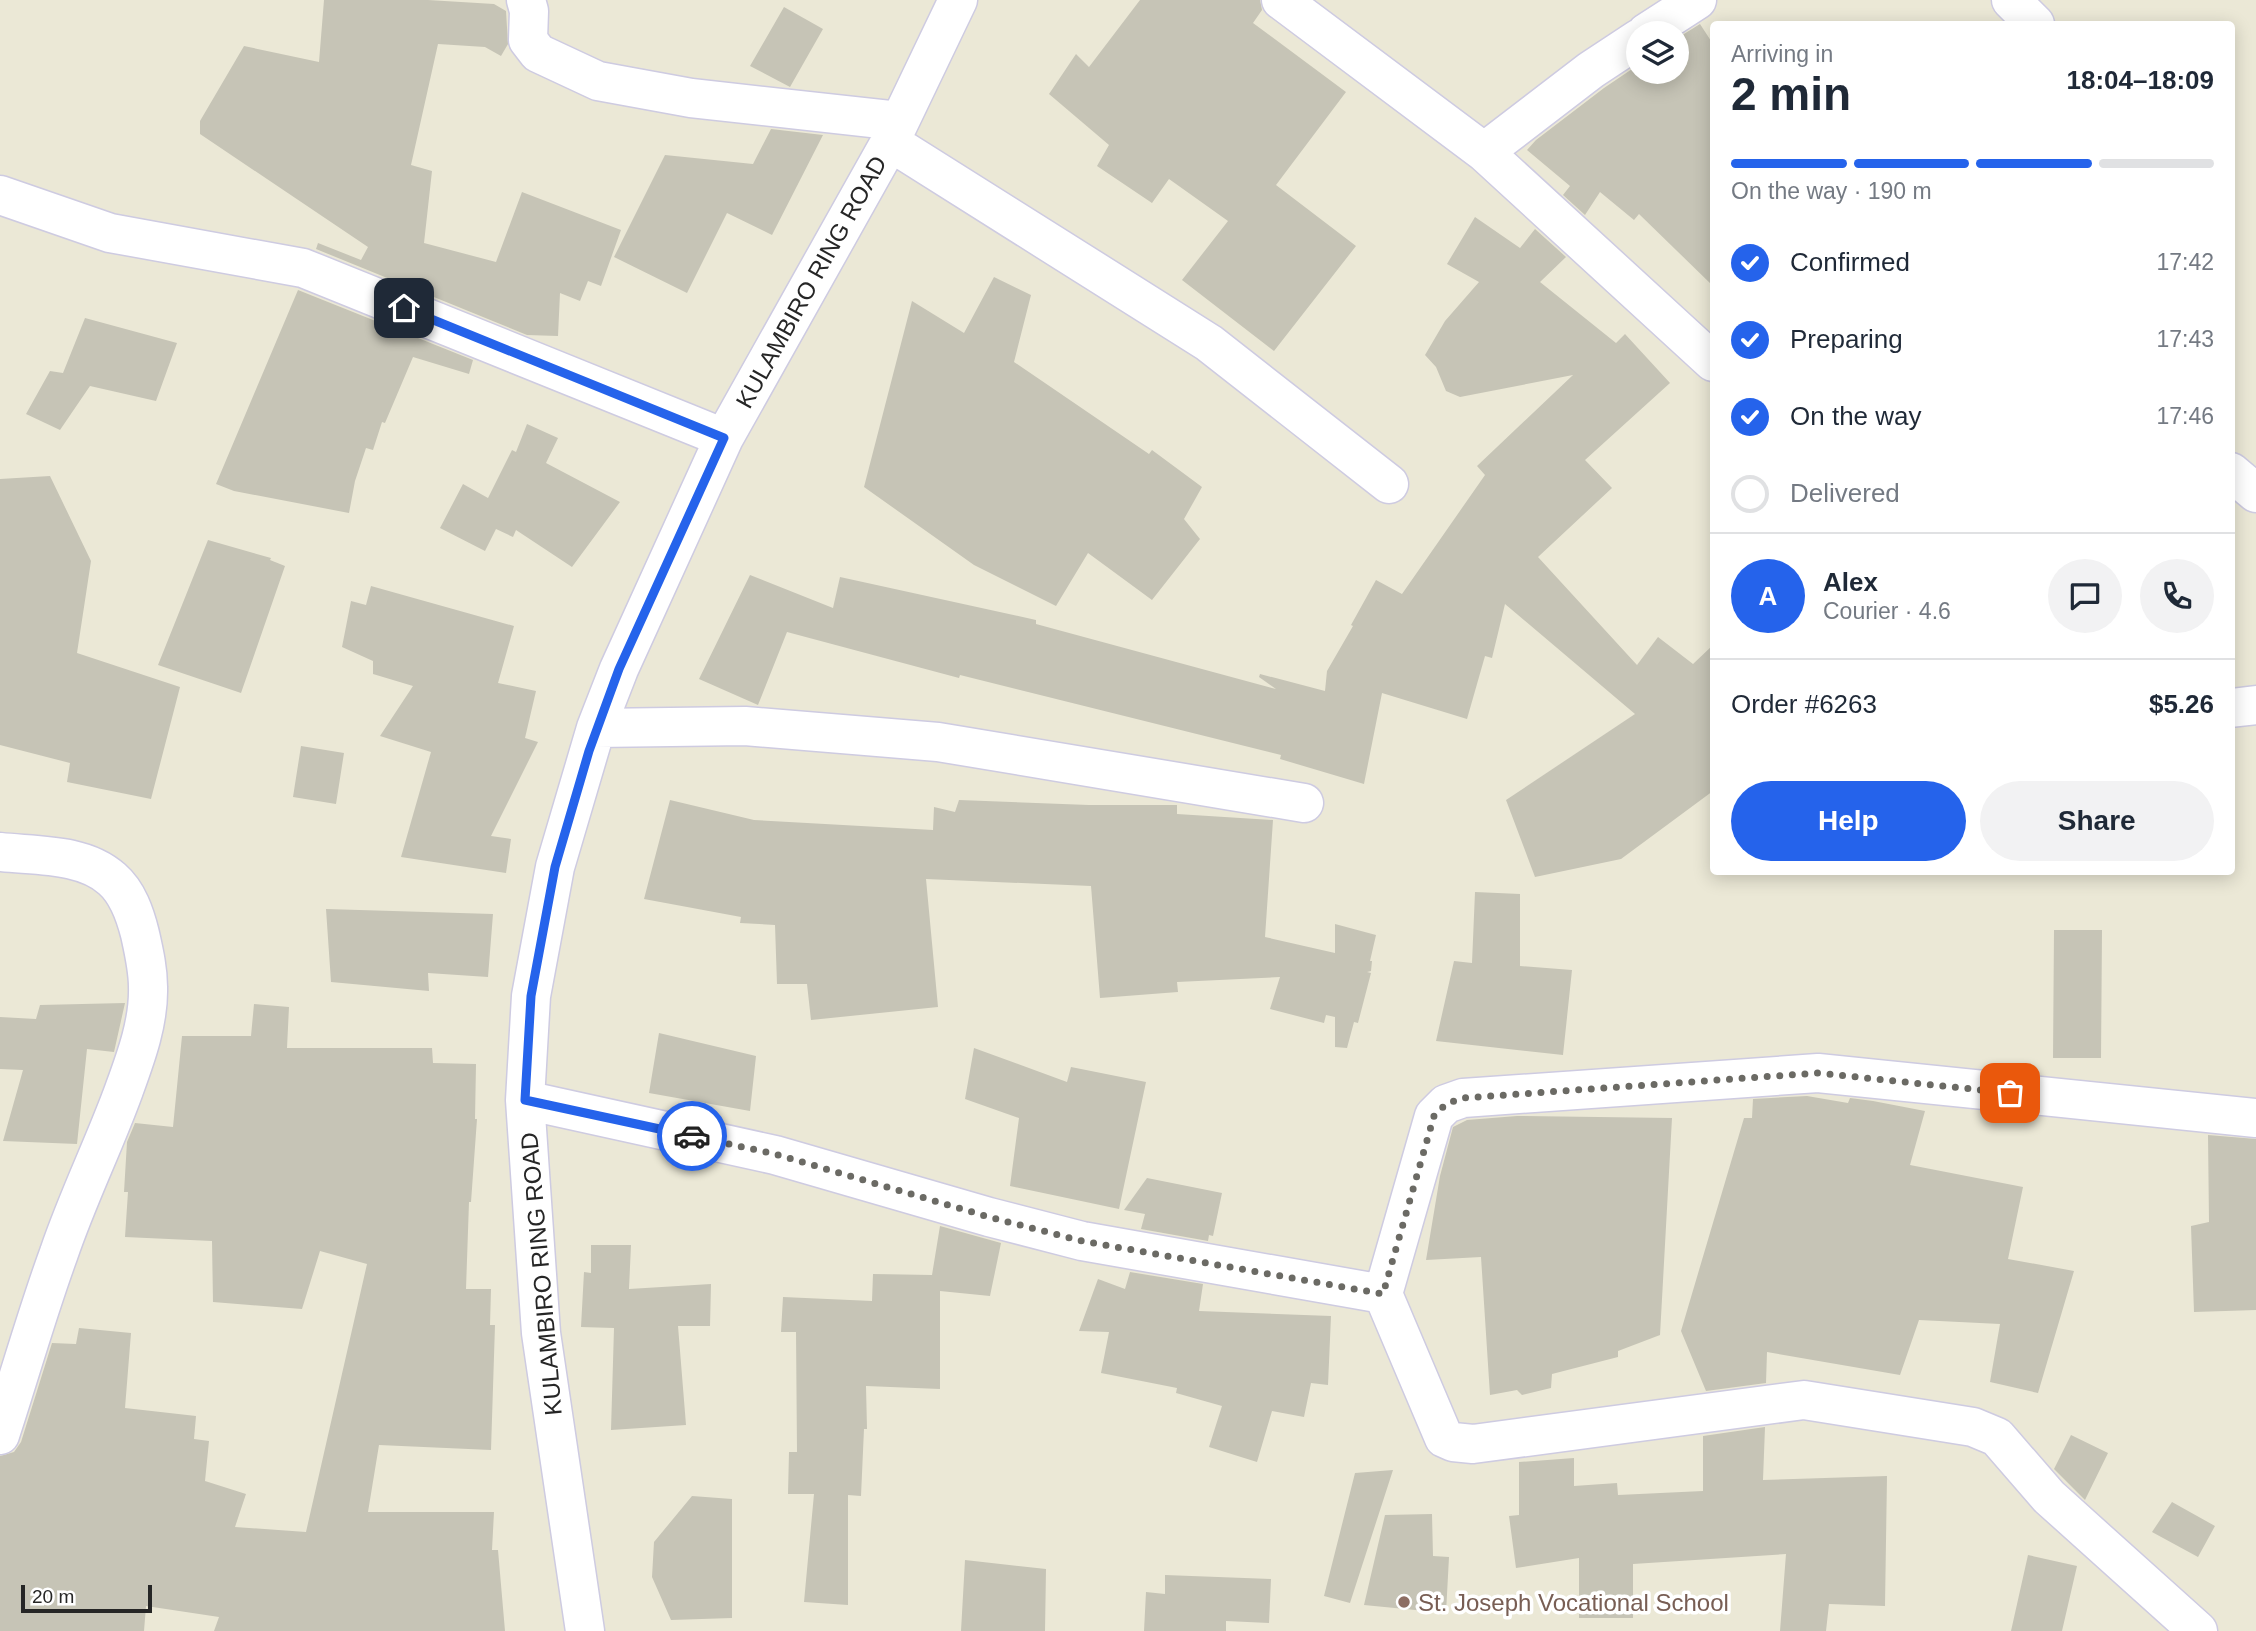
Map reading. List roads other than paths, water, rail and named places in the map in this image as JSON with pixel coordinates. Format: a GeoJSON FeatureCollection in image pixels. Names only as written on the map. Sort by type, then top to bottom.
{"type":"FeatureCollection","features":[{"type":"Feature","properties":{"kind":"street"},"geometry":{"type":"LineString","coordinates":[[527,0],[528,40],[538,53],[598,81],[691,99],[894,131],[1209,343],[1389,484]]}},
{"type":"Feature","properties":{"kind":"street","name":"KULAMBIRO RING ROAD"},"geometry":{"type":"LineString","coordinates":[[585,1631],[541,1334],[525,1100],[531,996],[555,867],[596,728],[619,669],[724,438],[894,131],[958,0]]}},
{"type":"Feature","properties":{"kind":"street"},"geometry":{"type":"LineString","coordinates":[[1281,0],[1484,152],[1710,359]]}},
{"type":"Feature","properties":{"kind":"street"},"geometry":{"type":"LineString","coordinates":[[1665,21],[1697,0]]}},
{"type":"Feature","properties":{"kind":"street"},"geometry":{"type":"LineString","coordinates":[[2011,0],[2032,21]]}},
{"type":"Feature","properties":{"kind":"street"},"geometry":{"type":"LineString","coordinates":[[1484,152],[1591,70],[1626,47]]}},
{"type":"Feature","properties":{"kind":"street"},"geometry":{"type":"LineString","coordinates":[[0,195],[110,233],[303,268],[724,438]]}},
{"type":"Feature","properties":{"kind":"street"},"geometry":{"type":"LineString","coordinates":[[2235,475],[2256,493]]}},
{"type":"Feature","properties":{"kind":"street"},"geometry":{"type":"LineString","coordinates":[[2235,708],[2256,705]]}},
{"type":"Feature","properties":{"kind":"street"},"geometry":{"type":"LineString","coordinates":[[596,728],[745,726],[938,742],[1304,803]]}},
{"type":"Feature","properties":{"kind":"street"},"geometry":{"type":"LineString","coordinates":[[0,852],[79,861],[96,867],[113,880],[133,908],[145,956],[148,987],[147,1010],[139,1049],[58,1254],[0,1435]]}},
{"type":"Feature","properties":{"kind":"street"},"geometry":{"type":"LineString","coordinates":[[2198,1631],[2049,1497],[1997,1437],[1972,1427],[1804,1400],[1473,1444],[1453,1442],[1444,1438],[1383,1294],[1434,1116],[1446,1104],[1463,1098],[1818,1073],[2256,1118]]}},
{"type":"Feature","properties":{"kind":"street"},"geometry":{"type":"LineString","coordinates":[[525,1100],[775,1154],[989,1217],[1082,1241],[1383,1294]]}},
{"type":"Feature","properties":{"kind":"place","name":"St. Joseph Vocational School"},"geometry":{"type":"Point","coordinates":[1404,1602]}}]}
